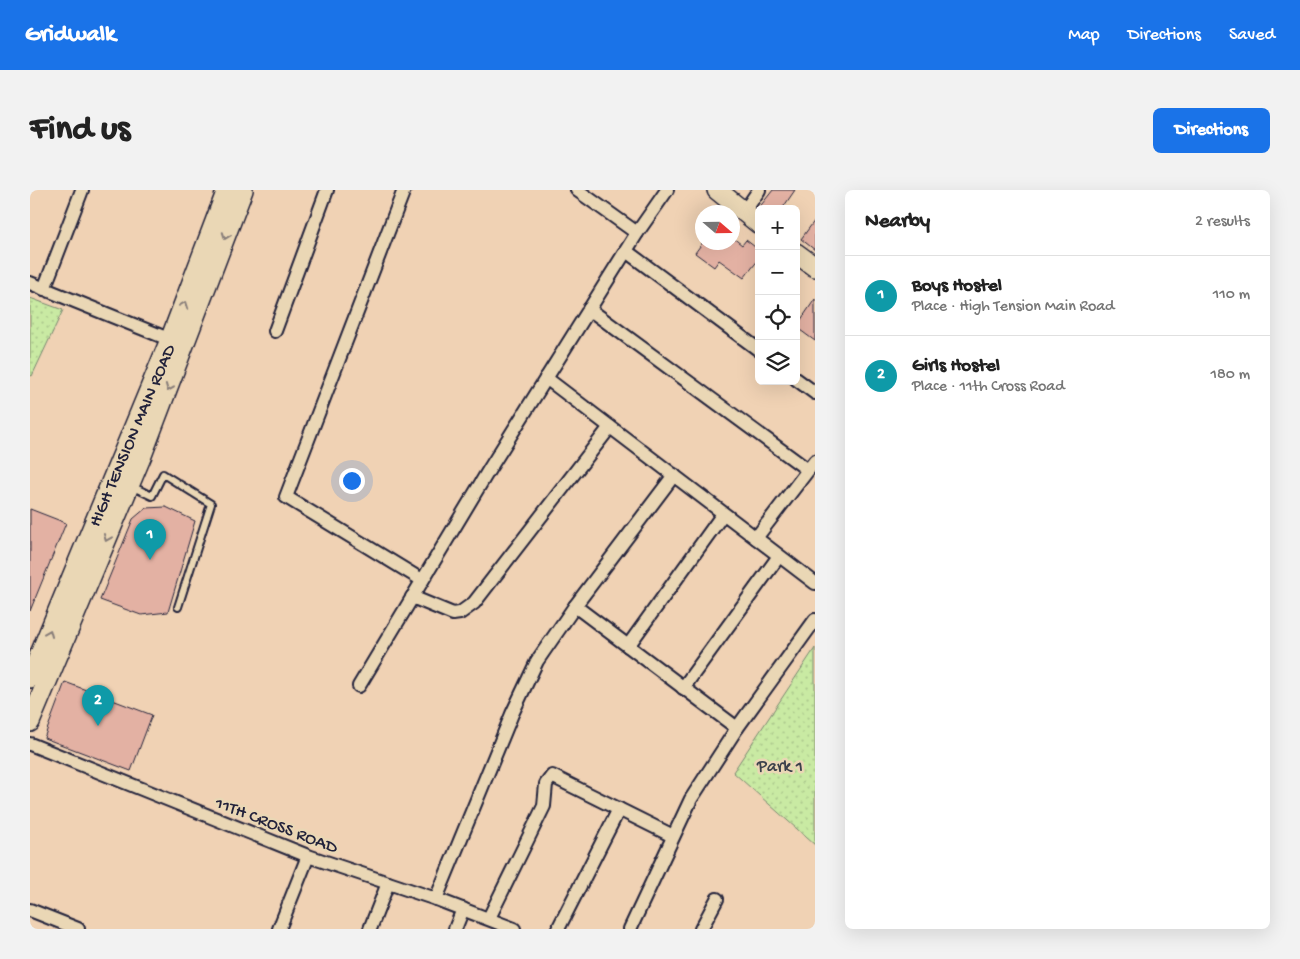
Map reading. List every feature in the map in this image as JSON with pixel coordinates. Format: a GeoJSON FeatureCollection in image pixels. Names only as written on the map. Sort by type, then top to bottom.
{"type":"FeatureCollection","features":[{"type":"Feature","properties":{"kind":"main road","name":"HIGH TENSION MAIN ROAD"},"geometry":{"type":"LineString","coordinates":[[30,678],[178,342],[227,190]]}},
{"type":"Feature","properties":{"kind":"main road"},"geometry":{"type":"LineString","coordinates":[[30,722],[129,485],[178,342],[244,190]]}},
{"type":"Feature","properties":{"kind":"main road"},"geometry":{"type":"LineString","coordinates":[[717,190],[755,221]]}},
{"type":"Feature","properties":{"kind":"main road"},"geometry":{"type":"LineString","coordinates":[[800,256],[815,267]]}},
{"type":"Feature","properties":{"kind":"street"},"geometry":{"type":"LineString","coordinates":[[44,289],[82,190]]}},
{"type":"Feature","properties":{"kind":"street"},"geometry":{"type":"LineString","coordinates":[[275,332],[327,190]]}},
{"type":"Feature","properties":{"kind":"street"},"geometry":{"type":"LineString","coordinates":[[404,190],[286,497],[422,580]]}},
{"type":"Feature","properties":{"kind":"street"},"geometry":{"type":"LineString","coordinates":[[577,190],[637,233]]}},
{"type":"Feature","properties":{"kind":"street"},"geometry":{"type":"LineString","coordinates":[[359,686],[546,378],[637,233],[667,190]]}},
{"type":"Feature","properties":{"kind":"street"},"geometry":{"type":"LineString","coordinates":[[744,212],[760,190]]}},
{"type":"Feature","properties":{"kind":"street"},"geometry":{"type":"LineString","coordinates":[[626,251],[755,347]]}},
{"type":"Feature","properties":{"kind":"street"},"geometry":{"type":"LineString","coordinates":[[30,283],[178,342]]}},
{"type":"Feature","properties":{"kind":"street"},"geometry":{"type":"LineString","coordinates":[[590,309],[811,466],[756,538]]}},
{"type":"Feature","properties":{"kind":"street"},"geometry":{"type":"LineString","coordinates":[[546,378],[815,583]]}},
{"type":"Feature","properties":{"kind":"street"},"geometry":{"type":"LineString","coordinates":[[800,382],[815,394]]}},
{"type":"Feature","properties":{"kind":"street"},"geometry":{"type":"LineString","coordinates":[[412,597],[452,614],[460,614],[474,603],[610,427]]}},
{"type":"Feature","properties":{"kind":"street"},"geometry":{"type":"LineString","coordinates":[[436,899],[536,661],[574,606],[674,475]]}},
{"type":"Feature","properties":{"kind":"street"},"geometry":{"type":"LineString","coordinates":[[628,646],[723,514]]}},
{"type":"Feature","properties":{"kind":"street"},"geometry":{"type":"LineString","coordinates":[[683,688],[778,556]]}},
{"type":"Feature","properties":{"kind":"street"},"geometry":{"type":"LineString","coordinates":[[574,606],[737,728]]}},
{"type":"Feature","properties":{"kind":"street"},"geometry":{"type":"LineString","coordinates":[[630,929],[691,799],[737,728],[815,620]]}},
{"type":"Feature","properties":{"kind":"street","name":"11TH CROSS ROAD"},"geometry":{"type":"LineString","coordinates":[[30,744],[308,856],[436,899],[488,918],[508,928]]}},
{"type":"Feature","properties":{"kind":"street"},"geometry":{"type":"LineString","coordinates":[[488,918],[544,806],[546,784],[550,778],[556,776],[673,836]]}},
{"type":"Feature","properties":{"kind":"street"},"geometry":{"type":"LineString","coordinates":[[558,929],[618,809]]}},
{"type":"Feature","properties":{"kind":"street"},"geometry":{"type":"LineString","coordinates":[[279,929],[308,856]]}},
{"type":"Feature","properties":{"kind":"street"},"geometry":{"type":"LineString","coordinates":[[370,929],[388,883]]}},
{"type":"Feature","properties":{"kind":"street"},"geometry":{"type":"LineString","coordinates":[[701,929],[717,899]]}},
{"type":"Feature","properties":{"kind":"street"},"geometry":{"type":"LineString","coordinates":[[30,910],[78,929]]}},
{"type":"Feature","properties":{"kind":"street"},"geometry":{"type":"LineString","coordinates":[[455,929],[463,910]]}},
{"type":"Feature","properties":{"kind":"lane"},"geometry":{"type":"LineString","coordinates":[[129,485],[152,496],[164,474],[211,504],[178,607]]}},
{"type":"Feature","properties":{"kind":"green space"},"geometry":{"type":"Polygon","coordinates":[[[30,298],[63,310],[32,376],[30,375],[30,298]]]}},
{"type":"Feature","properties":{"kind":"green space","name":"Park 1"},"geometry":{"type":"Polygon","coordinates":[[[815,648],[815,845],[733,772],[815,648]]]}},
{"type":"Feature","properties":{"kind":"building"},"geometry":{"type":"Polygon","coordinates":[[[773,190],[795,190],[785,205],[761,205],[773,190]]]}},
{"type":"Feature","properties":{"kind":"building"},"geometry":{"type":"Polygon","coordinates":[[[815,220],[815,250],[801,239],[815,220]]]}},
{"type":"Feature","properties":{"kind":"building"},"geometry":{"type":"Polygon","coordinates":[[[746,240],[755,247],[755,264],[744,278],[719,260],[714,267],[695,253],[697,250],[740,250],[740,243],[742,245],[746,240]]]}},
{"type":"Feature","properties":{"kind":"building"},"geometry":{"type":"Polygon","coordinates":[[[815,299],[815,341],[800,330],[800,321],[815,299]]]}},
{"type":"Feature","properties":{"kind":"building"},"geometry":{"type":"Polygon","coordinates":[[[166,507],[195,521],[168,612],[141,615],[100,600],[133,519],[146,508],[166,507]]]}},
{"type":"Feature","properties":{"kind":"building"},"geometry":{"type":"Polygon","coordinates":[[[30,509],[66,523],[30,611],[30,509]]]}},
{"type":"Feature","properties":{"kind":"building"},"geometry":{"type":"Polygon","coordinates":[[[65,682],[152,715],[131,771],[44,738],[65,682]]]}},
{"type":"Feature","properties":{"kind":"place","name":"Boys Hostel"},"geometry":{"type":"Point","coordinates":[150,560]}},
{"type":"Feature","properties":{"kind":"place","name":"Girls Hostel"},"geometry":{"type":"Point","coordinates":[98,726]}}]}
